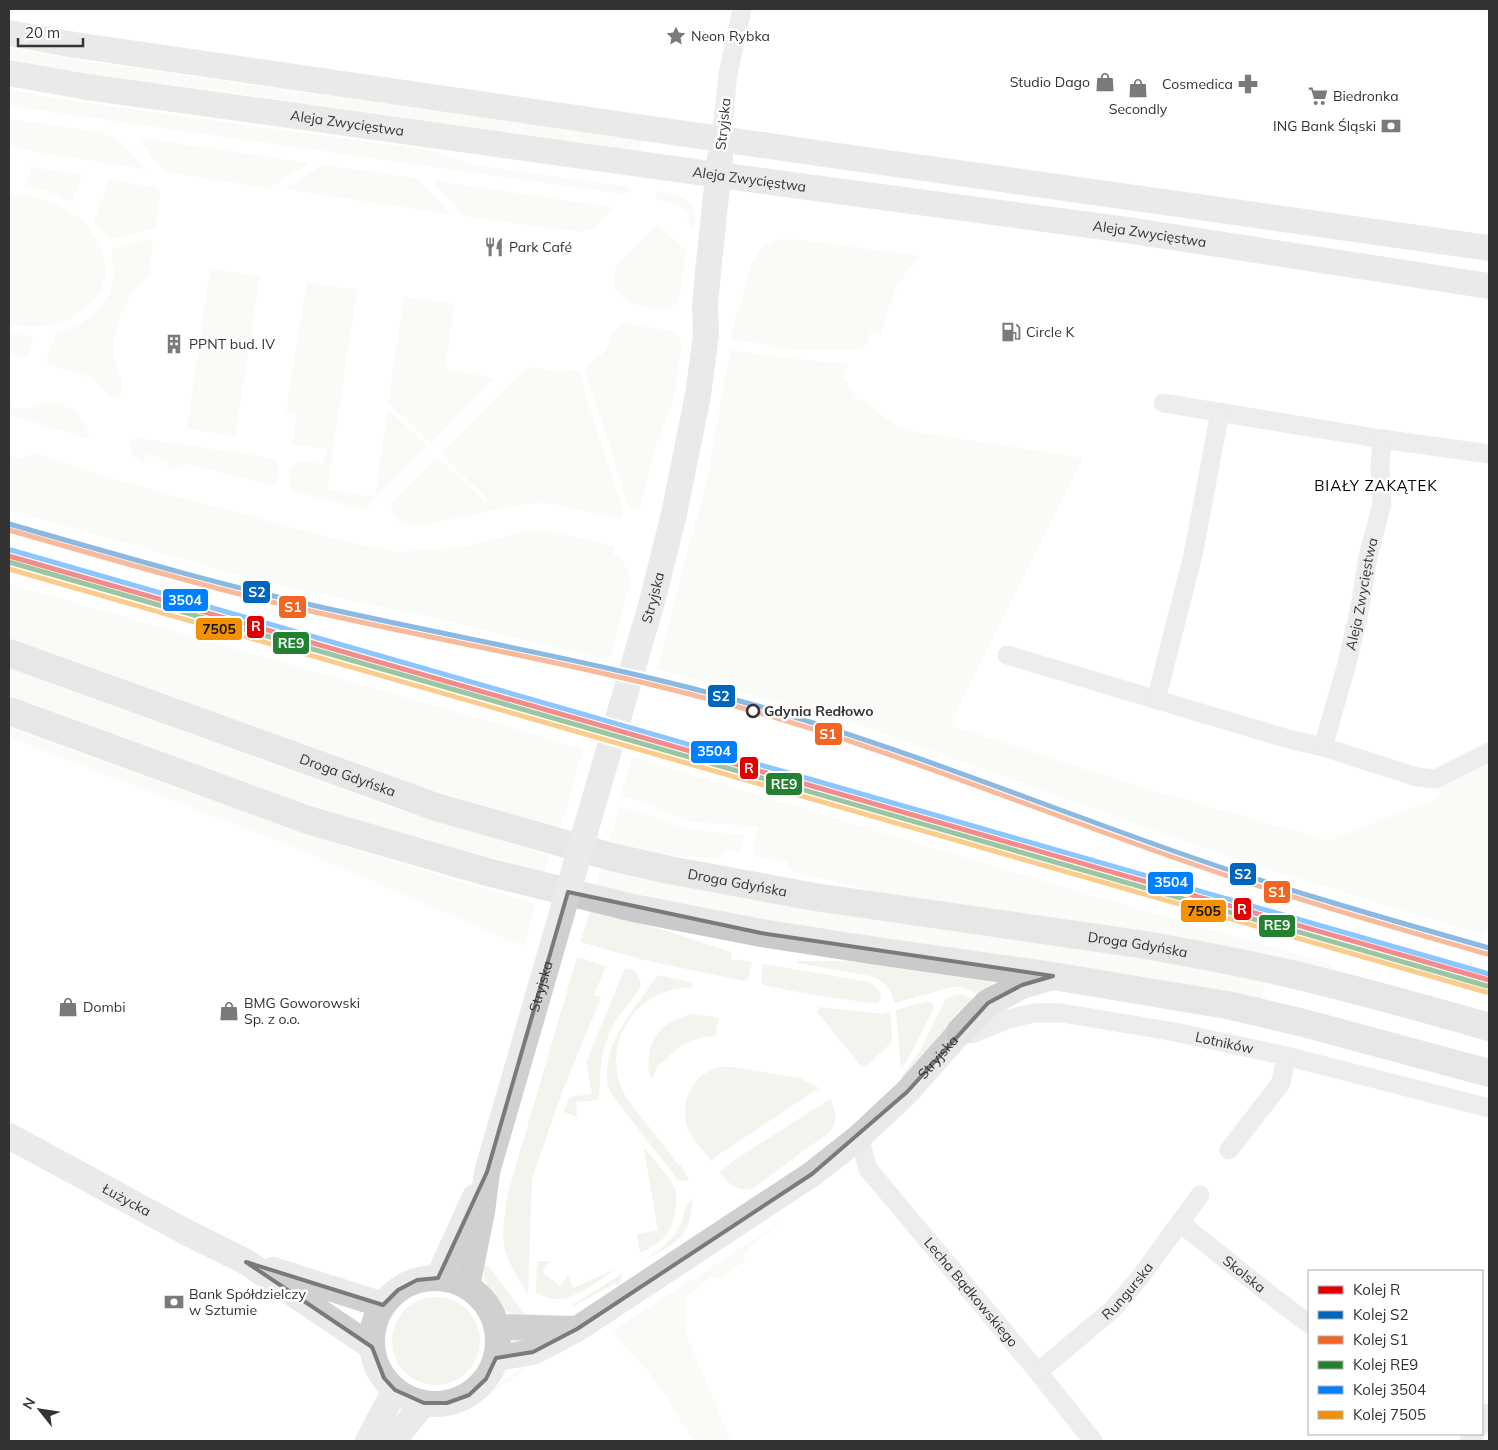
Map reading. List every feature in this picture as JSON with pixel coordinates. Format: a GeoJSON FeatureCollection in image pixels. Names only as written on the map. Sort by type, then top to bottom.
{"type":"FeatureCollection","features":[{"type":"Feature","properties":{"kind":"main road"},"geometry":{"type":"LineString","coordinates":[[9,33],[85,46],[721,140],[1489,248]]}},
{"type":"Feature","properties":{"kind":"main road","name":"Aleja Zwycięstwa"},"geometry":{"type":"LineString","coordinates":[[9,73],[87,87],[1127,230],[1489,286]]}},
{"type":"Feature","properties":{"kind":"main road","name":"Stryjska"},"geometry":{"type":"LineString","coordinates":[[467,1286],[488,1172],[660,573],[674,514],[698,395],[706,334],[708,272],[721,140]]}},
{"type":"Feature","properties":{"kind":"main road","name":"Droga Gdyńska"},"geometry":{"type":"LineString","coordinates":[[9,653],[436,807],[608,856],[669,870],[815,897],[1139,944],[1181,952],[1287,974],[1409,1004],[1489,1027]]}},
{"type":"Feature","properties":{"kind":"main road"},"geometry":{"type":"LineString","coordinates":[[9,711],[308,820],[487,872],[633,908],[761,933],[1052,976],[1227,1005],[1300,1022],[1489,1073]]}},
{"type":"Feature","properties":{"kind":"main road"},"geometry":{"type":"LineString","coordinates":[[960,1032],[988,1003],[1022,985],[1052,976]]}},
{"type":"Feature","properties":{"kind":"main road","name":"Stryjska"},"geometry":{"type":"LineString","coordinates":[[496,1358],[533,1352],[577,1329],[812,1174],[859,1137],[907,1092],[960,1032]]}},
{"type":"Feature","properties":{"kind":"main road","name":"Łużycka"},"geometry":{"type":"LineString","coordinates":[[9,1136],[184,1231],[246,1262],[372,1347]]}},
{"type":"Feature","properties":{"kind":"main road","name":"Stryjska"},"geometry":{"type":"LineString","coordinates":[[438,1278],[488,1172]]}},
{"type":"Feature","properties":{"kind":"main road","name":"Łużycka"},"geometry":{"type":"LineString","coordinates":[[246,1262],[383,1305]]}},
{"type":"Feature","properties":{"kind":"main road"},"geometry":{"type":"LineString","coordinates":[[438,1278],[453,1280],[467,1286],[481,1297],[491,1311],[497,1327],[499,1343],[496,1358],[486,1379],[469,1395],[447,1403],[424,1403],[408,1398],[395,1390],[384,1378],[376,1363],[372,1347],[374,1325],[383,1305],[398,1290],[417,1280],[438,1278]]}},
{"type":"Feature","properties":{"kind":"main road"},"geometry":{"type":"LineString","coordinates":[[497,1327],[577,1329]]}},
{"type":"Feature","properties":{"kind":"main road"},"geometry":{"type":"LineString","coordinates":[[368,1441],[395,1390]]}},
{"type":"Feature","properties":{"kind":"main road"},"geometry":{"type":"LineString","coordinates":[[393,1441],[424,1403]]}},
{"type":"Feature","properties":{"kind":"street","name":"Stryjska"},"geometry":{"type":"LineString","coordinates":[[721,140],[728,74],[742,9]]}},
{"type":"Feature","properties":{"kind":"street"},"geometry":{"type":"LineString","coordinates":[[1163,402],[1382,439],[1489,454]]}},
{"type":"Feature","properties":{"kind":"street"},"geometry":{"type":"LineString","coordinates":[[1156,700],[1193,555],[1220,412]]}},
{"type":"Feature","properties":{"kind":"street","name":"Aleja Zwycięstwa"},"geometry":{"type":"LineString","coordinates":[[1323,747],[1346,667],[1368,557],[1382,504],[1380,466],[1382,439]]}},
{"type":"Feature","properties":{"kind":"street"},"geometry":{"type":"LineString","coordinates":[[1007,655],[1284,738],[1323,747],[1417,777],[1434,779],[1489,752]]}},
{"type":"Feature","properties":{"kind":"street","name":"Lotników"},"geometry":{"type":"LineString","coordinates":[[960,1032],[972,1034],[1009,1019],[1034,1013],[1062,1014],[1175,1032],[1286,1056],[1489,1108]]}},
{"type":"Feature","properties":{"kind":"street"},"geometry":{"type":"LineString","coordinates":[[1229,1150],[1281,1083],[1286,1056]]}},
{"type":"Feature","properties":{"kind":"street","name":"Lecha Bądkowskiego"},"geometry":{"type":"LineString","coordinates":[[859,1137],[868,1169],[1038,1372],[1093,1441]]}},
{"type":"Feature","properties":{"kind":"street","name":"Rungurska"},"geometry":{"type":"LineString","coordinates":[[1038,1372],[1113,1309],[1141,1276],[1200,1195]]}},
{"type":"Feature","properties":{"kind":"street","name":"Skolska"},"geometry":{"type":"LineString","coordinates":[[1180,1223],[1308,1323]]}},
{"type":"Feature","properties":{"kind":"highlighted area"},"geometry":{"type":"Polygon","coordinates":[[[568,892],[761,933],[1053,976],[1022,985],[988,1003],[907,1092],[812,1174],[577,1329],[533,1352],[496,1358],[486,1379],[469,1395],[447,1403],[424,1403],[395,1390],[384,1378],[372,1347],[246,1262],[383,1305],[398,1290],[417,1280],[438,1278],[487,1172],[568,892]]]}},
{"type":"Feature","properties":{"kind":"shaded area"},"geometry":{"type":"Polygon","coordinates":[[[9,48],[97,63],[642,141],[641,151],[207,89],[97,76],[9,59],[9,48]]]}},
{"type":"Feature","properties":{"kind":"shaded area"},"geometry":{"type":"Polygon","coordinates":[[[9,89],[59,99],[428,150],[473,165],[630,187],[629,192],[622,194],[32,109],[9,105],[9,89]]]}},
{"type":"Feature","properties":{"kind":"shaded area"},"geometry":{"type":"Polygon","coordinates":[[[9,119],[99,132],[123,144],[145,169],[48,154],[9,145],[9,119]]]}},
{"type":"Feature","properties":{"kind":"shaded area"},"geometry":{"type":"Polygon","coordinates":[[[139,138],[309,163],[269,188],[166,172],[159,167],[139,138]]]}},
{"type":"Feature","properties":{"kind":"shaded area"},"geometry":{"type":"Polygon","coordinates":[[[323,165],[416,178],[450,214],[284,189],[323,165]]]}},
{"type":"Feature","properties":{"kind":"shaded area"},"geometry":{"type":"Polygon","coordinates":[[[32,167],[81,175],[73,203],[48,191],[25,186],[32,167]]]}},
{"type":"Feature","properties":{"kind":"shaded area"},"geometry":{"type":"Polygon","coordinates":[[[110,180],[157,188],[160,192],[153,229],[108,239],[94,221],[110,180]]]}},
{"type":"Feature","properties":{"kind":"shaded area"},"geometry":{"type":"Polygon","coordinates":[[[435,181],[615,208],[593,229],[581,232],[464,216],[435,181]]]}},
{"type":"Feature","properties":{"kind":"shaded area"},"geometry":{"type":"Polygon","coordinates":[[[657,191],[678,196],[691,204],[695,213],[694,229],[682,208],[674,203],[656,199],[657,191]]]}},
{"type":"Feature","properties":{"kind":"shaded area"},"geometry":{"type":"Polygon","coordinates":[[[9,195],[37,198],[64,208],[91,231],[100,245],[105,275],[101,290],[91,303],[76,315],[60,323],[35,327],[9,324],[9,195]]]}},
{"type":"Feature","properties":{"kind":"shaded area"},"geometry":{"type":"Polygon","coordinates":[[[658,225],[686,250],[680,296],[676,304],[662,309],[629,303],[617,291],[613,281],[614,271],[617,266],[658,225]]]}},
{"type":"Feature","properties":{"kind":"shaded area"},"geometry":{"type":"Polygon","coordinates":[[[148,239],[153,241],[149,275],[140,283],[126,303],[120,314],[114,339],[115,363],[123,389],[122,393],[116,398],[110,395],[95,380],[77,372],[46,363],[56,333],[67,330],[87,319],[103,304],[112,284],[114,272],[113,248],[148,239]]]}},
{"type":"Feature","properties":{"kind":"shaded area"},"geometry":{"type":"Polygon","coordinates":[[[779,239],[919,256],[898,284],[881,333],[871,332],[865,347],[852,350],[804,350],[772,347],[730,339],[753,261],[764,247],[779,239]]]}},
{"type":"Feature","properties":{"kind":"shaded area"},"geometry":{"type":"Polygon","coordinates":[[[210,269],[260,276],[235,436],[187,429],[210,269]]]}},
{"type":"Feature","properties":{"kind":"shaded area"},"geometry":{"type":"Polygon","coordinates":[[[307,283],[357,290],[327,490],[375,497],[388,409],[427,446],[365,508],[292,491],[289,488],[294,466],[302,462],[324,464],[326,449],[292,444],[297,413],[286,412],[307,283]]]}},
{"type":"Feature","properties":{"kind":"shaded area"},"geometry":{"type":"Polygon","coordinates":[[[404,297],[454,304],[445,370],[494,378],[431,443],[388,403],[404,297]]]}},
{"type":"Feature","properties":{"kind":"shaded area"},"geometry":{"type":"Polygon","coordinates":[[[622,324],[675,331],[680,339],[681,349],[674,399],[656,444],[642,503],[639,507],[635,508],[631,508],[628,503],[585,369],[604,352],[614,333],[622,324]]]}},
{"type":"Feature","properties":{"kind":"shaded area"},"geometry":{"type":"Polygon","coordinates":[[[9,334],[34,336],[26,357],[9,352],[9,334]]]}},
{"type":"Feature","properties":{"kind":"shaded area"},"geometry":{"type":"Polygon","coordinates":[[[730,350],[775,357],[848,364],[843,375],[856,397],[878,411],[891,423],[908,431],[1083,458],[957,710],[952,726],[1130,784],[1329,841],[1440,797],[1436,783],[1489,756],[1489,921],[1483,935],[1239,860],[854,723],[657,669],[709,471],[730,350]]]}},
{"type":"Feature","properties":{"kind":"shaded area"},"geometry":{"type":"Polygon","coordinates":[[[532,367],[558,372],[578,371],[622,508],[622,515],[620,517],[613,517],[562,505],[542,503],[522,504],[423,525],[406,523],[397,518],[393,514],[392,502],[437,456],[486,503],[489,500],[440,453],[522,372],[532,367]]]}},
{"type":"Feature","properties":{"kind":"shaded area"},"geometry":{"type":"Polygon","coordinates":[[[47,403],[59,404],[74,410],[87,427],[88,439],[9,414],[9,405],[23,409],[47,403]]]}},
{"type":"Feature","properties":{"kind":"shaded area"},"geometry":{"type":"Polygon","coordinates":[[[139,438],[270,458],[278,463],[278,474],[273,484],[268,484],[190,464],[171,469],[166,468],[168,460],[146,454],[144,462],[133,455],[130,446],[131,441],[139,438]]]}},
{"type":"Feature","properties":{"kind":"shaded area"},"geometry":{"type":"Polygon","coordinates":[[[38,454],[115,480],[346,542],[398,552],[459,548],[528,531],[547,531],[615,547],[613,554],[626,566],[630,585],[609,660],[435,618],[265,582],[9,510],[9,456],[19,459],[38,454]]]}},
{"type":"Feature","properties":{"kind":"shaded area"},"geometry":{"type":"Polygon","coordinates":[[[9,584],[583,749],[560,829],[393,778],[9,638],[9,584]]]}},
{"type":"Feature","properties":{"kind":"shaded area"},"geometry":{"type":"Polygon","coordinates":[[[9,668],[396,809],[549,855],[544,872],[380,827],[286,797],[9,696],[9,668]]]}},
{"type":"Feature","properties":{"kind":"shaded area"},"geometry":{"type":"Polygon","coordinates":[[[9,728],[295,830],[536,904],[524,946],[284,843],[9,737],[9,728]]]}},
{"type":"Feature","properties":{"kind":"shaded area"},"geometry":{"type":"Polygon","coordinates":[[[632,757],[1083,893],[1333,965],[1333,969],[1207,942],[1040,915],[875,892],[788,869],[789,862],[753,855],[758,826],[693,822],[649,804],[623,797],[622,790],[632,757]]]}},
{"type":"Feature","properties":{"kind":"shaded area"},"geometry":{"type":"Polygon","coordinates":[[[620,807],[651,815],[691,830],[744,835],[741,851],[724,849],[722,858],[673,856],[609,841],[620,807]]]}},
{"type":"Feature","properties":{"kind":"shaded area"},"geometry":{"type":"Polygon","coordinates":[[[601,867],[746,898],[1160,961],[1266,981],[1261,1000],[1148,977],[749,918],[596,885],[601,867]]]}},
{"type":"Feature","properties":{"kind":"shaded area"},"geometry":{"type":"Polygon","coordinates":[[[590,912],[660,929],[732,952],[731,959],[752,962],[748,980],[744,981],[644,960],[580,942],[590,912]]]}},
{"type":"Feature","properties":{"kind":"shaded area"},"geometry":{"type":"Polygon","coordinates":[[[577,957],[606,966],[594,995],[601,998],[562,1092],[532,1179],[528,1294],[512,1268],[505,1252],[503,1228],[507,1196],[577,957]]]}},
{"type":"Feature","properties":{"kind":"shaded area"},"geometry":{"type":"Polygon","coordinates":[[[798,961],[849,961],[992,982],[991,989],[982,996],[961,987],[953,987],[894,1003],[889,990],[876,978],[797,963],[798,961]]]}},
{"type":"Feature","properties":{"kind":"shaded area"},"geometry":{"type":"Polygon","coordinates":[[[763,964],[869,982],[879,991],[881,997],[878,1003],[819,996],[764,985],[761,982],[763,964]]]}},
{"type":"Feature","properties":{"kind":"shaded area"},"geometry":{"type":"Polygon","coordinates":[[[625,968],[635,970],[641,983],[633,998],[615,1022],[606,1042],[603,1051],[599,1100],[576,1102],[577,1117],[564,1112],[569,1097],[592,1094],[586,1062],[625,968]]]}},
{"type":"Feature","properties":{"kind":"shaded area"},"geometry":{"type":"Polygon","coordinates":[[[658,975],[691,982],[692,987],[658,995],[638,1009],[621,1034],[616,1055],[616,1065],[625,1095],[679,1166],[681,1165],[689,1180],[686,1181],[678,1180],[613,1096],[607,1081],[612,1045],[631,1012],[658,975]]]}},
{"type":"Feature","properties":{"kind":"shaded area"},"geometry":{"type":"Polygon","coordinates":[[[957,994],[976,1000],[905,1079],[902,1076],[920,1051],[942,1006],[947,998],[957,994]]]}},
{"type":"Feature","properties":{"kind":"shaded area"},"geometry":{"type":"Polygon","coordinates":[[[928,1001],[933,1003],[933,1009],[911,1054],[901,1068],[896,1010],[928,1001]]]}},
{"type":"Feature","properties":{"kind":"shaded area"},"geometry":{"type":"Polygon","coordinates":[[[819,1007],[884,1014],[888,1012],[891,1015],[892,1039],[890,1044],[866,1066],[861,1066],[817,1012],[819,1007]]]}},
{"type":"Feature","properties":{"kind":"shaded area"},"geometry":{"type":"Polygon","coordinates":[[[693,1014],[719,1018],[715,1036],[701,1038],[682,1046],[657,1067],[653,1078],[651,1078],[648,1068],[650,1049],[657,1034],[676,1019],[693,1014]]]}},
{"type":"Feature","properties":{"kind":"shaded area"},"geometry":{"type":"Polygon","coordinates":[[[719,1067],[731,1067],[800,1078],[819,1088],[711,1161],[690,1133],[685,1113],[687,1099],[692,1086],[704,1074],[719,1067]]]}},
{"type":"Feature","properties":{"kind":"shaded area"},"geometry":{"type":"Polygon","coordinates":[[[830,1099],[836,1119],[831,1131],[752,1189],[741,1189],[733,1186],[720,1172],[736,1159],[830,1099]]]}},
{"type":"Feature","properties":{"kind":"shaded area"},"geometry":{"type":"Polygon","coordinates":[[[645,1149],[665,1172],[674,1186],[676,1204],[669,1231],[661,1241],[640,1253],[637,1234],[658,1230],[645,1149]]]}},
{"type":"Feature","properties":{"kind":"shaded area"},"geometry":{"type":"Polygon","coordinates":[[[692,1199],[690,1218],[683,1234],[666,1248],[644,1260],[660,1249],[678,1230],[686,1208],[692,1199]]]}},
{"type":"Feature","properties":{"kind":"shaded area"},"geometry":{"type":"Polygon","coordinates":[[[786,1218],[744,1252],[745,1261],[720,1278],[711,1277],[685,1298],[687,1337],[731,1441],[693,1441],[665,1394],[651,1375],[612,1332],[786,1218]]]}},
{"type":"Feature","properties":{"kind":"shaded area"},"geometry":{"type":"Polygon","coordinates":[[[537,1261],[550,1261],[542,1272],[560,1286],[568,1275],[573,1288],[615,1269],[596,1283],[573,1296],[556,1299],[536,1293],[537,1261]]]}},
{"type":"Feature","properties":{"kind":"shaded area"},"geometry":{"type":"Polygon","coordinates":[[[481,1264],[489,1267],[528,1318],[509,1313],[502,1307],[491,1292],[481,1264]]]}},
{"type":"Feature","properties":{"kind":"shaded area"},"geometry":{"type":"Polygon","coordinates":[[[623,1273],[618,1286],[616,1283],[573,1305],[623,1273]]]}},
{"type":"Feature","properties":{"kind":"shaded area"},"geometry":{"type":"Polygon","coordinates":[[[436,1297],[453,1300],[467,1310],[477,1324],[480,1341],[477,1358],[467,1372],[453,1382],[436,1385],[419,1382],[405,1372],[395,1358],[392,1341],[395,1324],[405,1310],[419,1300],[436,1297]]]}},
{"type":"Feature","properties":{"kind":"shaded area"},"geometry":{"type":"Polygon","coordinates":[[[524,1367],[524,1371],[492,1392],[499,1384],[524,1367]]]}},
{"type":"Feature","properties":{"kind":"rail line","name":"S2"},"geometry":{"type":"LineString","coordinates":[[9,524],[238,588],[591,664],[754,705],[863,739],[1223,868],[1336,904],[1489,948]]}},
{"type":"Feature","properties":{"kind":"rail line","name":"S1"},"geometry":{"type":"LineString","coordinates":[[9,530],[238,594],[590,670],[753,711],[862,745],[1222,874],[1335,910],[1487,954]]}},
{"type":"Feature","properties":{"kind":"rail line","name":"3504"},"geometry":{"type":"LineString","coordinates":[[11,550],[1489,974]]}},
{"type":"Feature","properties":{"kind":"rail line","name":"R"},"geometry":{"type":"LineString","coordinates":[[9,556],[1489,980]]}},
{"type":"Feature","properties":{"kind":"rail line","name":"RE9"},"geometry":{"type":"LineString","coordinates":[[9,562],[1487,986]]}},
{"type":"Feature","properties":{"kind":"rail line","name":"7505"},"geometry":{"type":"LineString","coordinates":[[9,569],[1486,992]]}},
{"type":"Feature","properties":{"kind":"place","name":"Neon Rybka"},"geometry":{"type":"Point","coordinates":[676,36]}},
{"type":"Feature","properties":{"kind":"place","name":"Studio Dago"},"geometry":{"type":"Point","coordinates":[1105,82]}},
{"type":"Feature","properties":{"kind":"place","name":"Cosmedica"},"geometry":{"type":"Point","coordinates":[1248,84]}},
{"type":"Feature","properties":{"kind":"place","name":"Secondly"},"geometry":{"type":"Point","coordinates":[1138,88]}},
{"type":"Feature","properties":{"kind":"place","name":"Biedronka"},"geometry":{"type":"Point","coordinates":[1318,96]}},
{"type":"Feature","properties":{"kind":"place","name":"ING Bank Śląski"},"geometry":{"type":"Point","coordinates":[1391,126]}},
{"type":"Feature","properties":{"kind":"place","name":"Park Café"},"geometry":{"type":"Point","coordinates":[494,247]}},
{"type":"Feature","properties":{"kind":"place","name":"Circle K"},"geometry":{"type":"Point","coordinates":[1011,332]}},
{"type":"Feature","properties":{"kind":"place","name":"PPNT bud. IV"},"geometry":{"type":"Point","coordinates":[174,344]}},
{"type":"Feature","properties":{"kind":"place","name":"Gdynia Redłowo"},"geometry":{"type":"Point","coordinates":[753,711]}},
{"type":"Feature","properties":{"kind":"place","name":"Dombi"},"geometry":{"type":"Point","coordinates":[68,1007]}},
{"type":"Feature","properties":{"kind":"place","name":"BMG Goworowski Sp. z o.o."},"geometry":{"type":"Point","coordinates":[229,1011]}},
{"type":"Feature","properties":{"kind":"place","name":"Bank Spółdzielczy w Sztumie"},"geometry":{"type":"Point","coordinates":[174,1302]}},
{"type":"Feature","properties":{"kind":"district","name":"BIAŁY ZAKĄTEK"},"geometry":{"type":"Point","coordinates":[1376,486]}}]}
